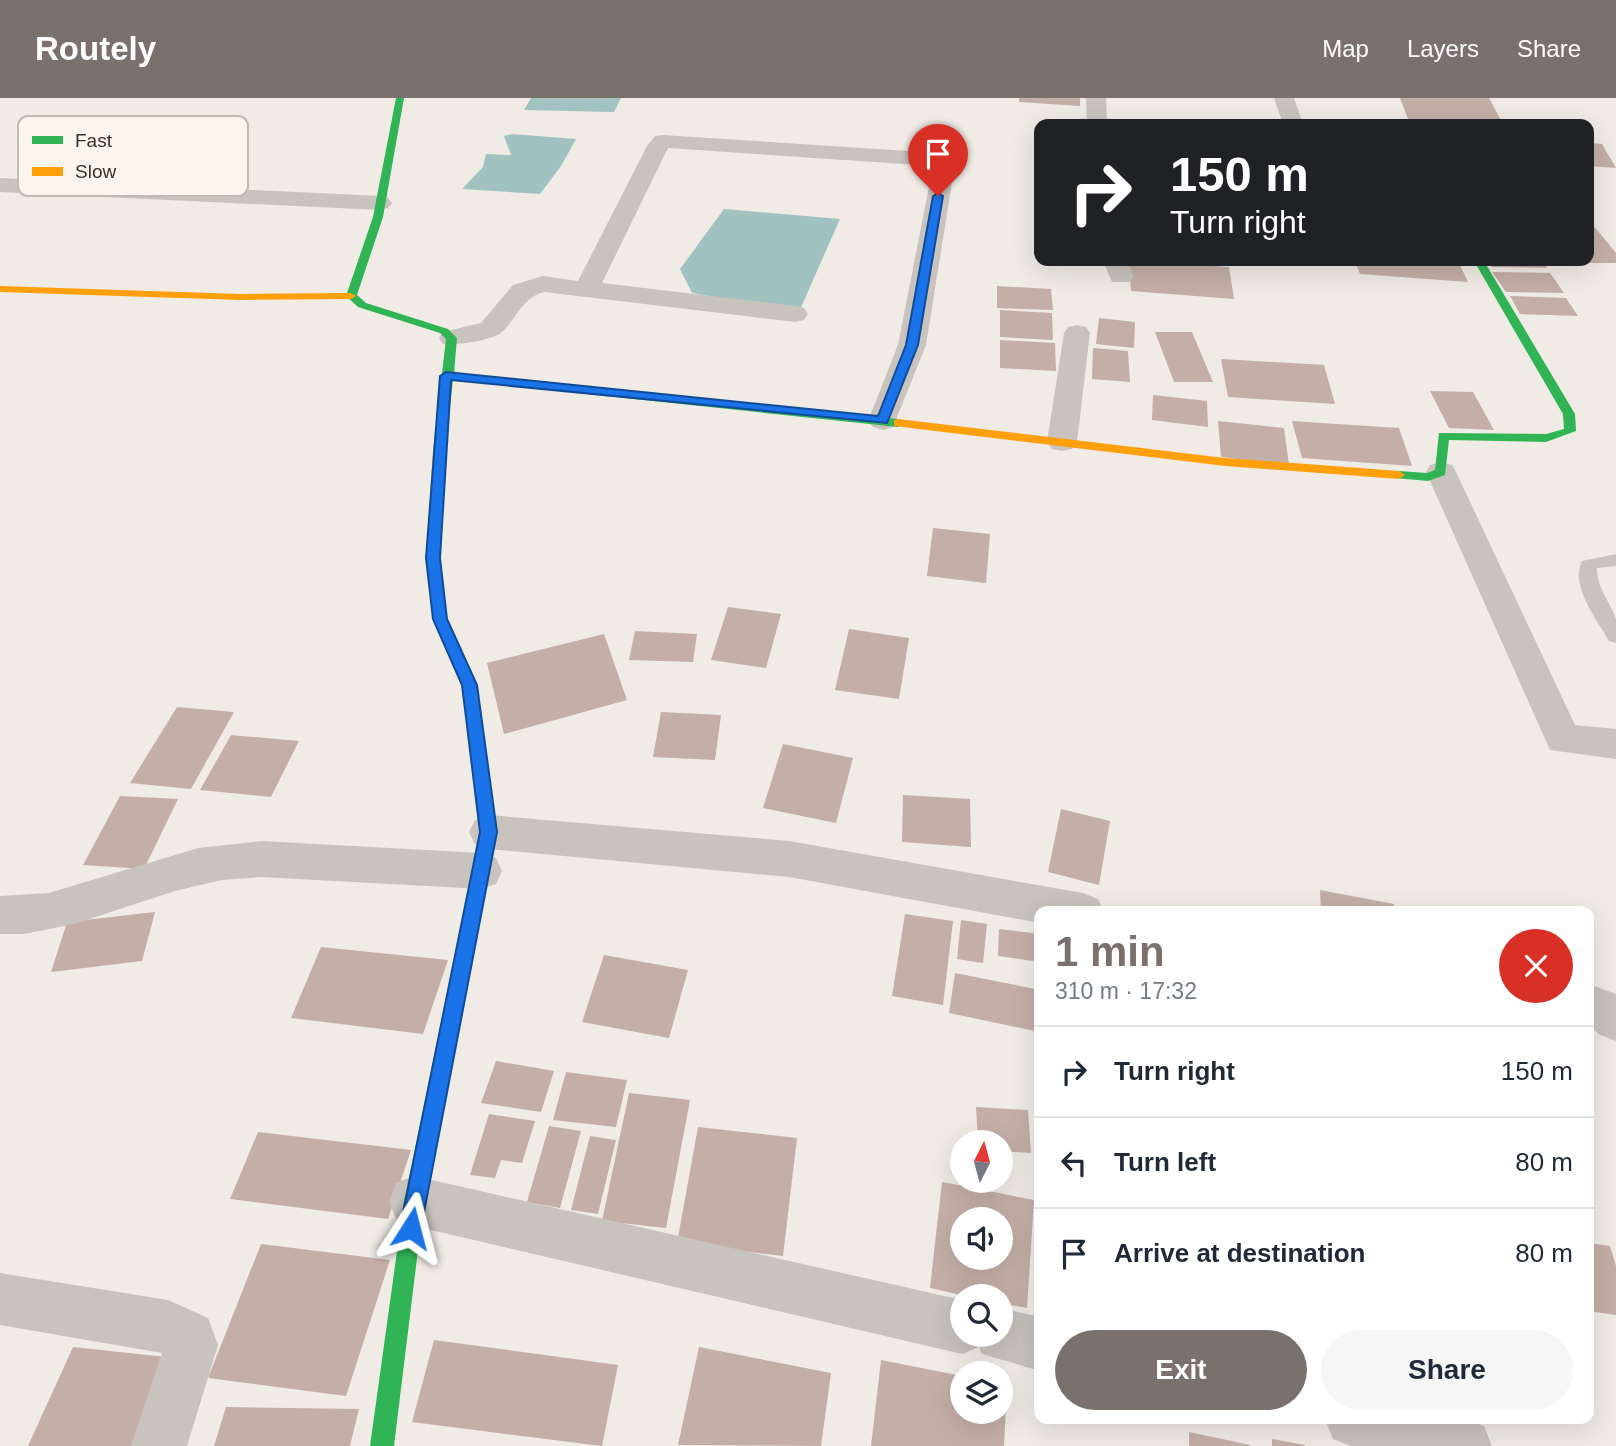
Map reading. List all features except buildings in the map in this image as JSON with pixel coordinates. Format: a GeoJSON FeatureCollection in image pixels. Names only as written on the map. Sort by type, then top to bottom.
{"type":"FeatureCollection","features":[{"type":"Feature","properties":{"kind":"street"},"geometry":{"type":"LineString","coordinates":[[351,296],[380,203],[400,98]]}},
{"type":"Feature","properties":{"kind":"street"},"geometry":{"type":"LineString","coordinates":[[1096,98],[1097,119]]}},
{"type":"Feature","properties":{"kind":"street"},"geometry":{"type":"LineString","coordinates":[[1284,98],[1291,119]]}},
{"type":"Feature","properties":{"kind":"street"},"geometry":{"type":"LineString","coordinates":[[587,288],[658,146],[663,141],[940,160],[944,164],[921,305],[912,345],[883,421]]}},
{"type":"Feature","properties":{"kind":"street"},"geometry":{"type":"LineString","coordinates":[[0,185],[18,186]]}},
{"type":"Feature","properties":{"kind":"street"},"geometry":{"type":"LineString","coordinates":[[232,196],[380,203]]}},
{"type":"Feature","properties":{"kind":"street"},"geometry":{"type":"LineString","coordinates":[[1482,266],[1569,414],[1572,426],[1570,431],[1553,438],[1443,436],[1441,472],[1563,738],[1616,744]]}},
{"type":"Feature","properties":{"kind":"street"},"geometry":{"type":"LineString","coordinates":[[452,338],[490,329],[522,290],[532,285],[587,288],[795,314]]}},
{"type":"Feature","properties":{"kind":"street"},"geometry":{"type":"LineString","coordinates":[[0,289],[240,297],[351,296],[362,305],[444,331],[452,338]]}},
{"type":"Feature","properties":{"kind":"street"},"geometry":{"type":"LineString","coordinates":[[1062,442],[1077,333]]}},
{"type":"Feature","properties":{"kind":"street"},"geometry":{"type":"LineString","coordinates":[[382,1446],[415,1201],[489,832],[469,685],[440,619],[433,558],[446,376],[452,338]]}},
{"type":"Feature","properties":{"kind":"street"},"geometry":{"type":"LineString","coordinates":[[446,376],[883,421],[1322,471],[1428,477],[1441,472]]}},
{"type":"Feature","properties":{"kind":"street"},"geometry":{"type":"LineString","coordinates":[[489,832],[789,859],[1050,906]]}},
{"type":"Feature","properties":{"kind":"street"},"geometry":{"type":"LineString","coordinates":[[0,915],[55,909],[201,865],[239,861],[262,859],[481,871]]}},
{"type":"Feature","properties":{"kind":"street"},"geometry":{"type":"LineString","coordinates":[[1594,1007],[1611,1013],[1616,1020]]}},
{"type":"Feature","properties":{"kind":"street"},"geometry":{"type":"LineString","coordinates":[[415,1201],[950,1323]]}},
{"type":"Feature","properties":{"kind":"street"},"geometry":{"type":"LineString","coordinates":[[0,1299],[168,1327],[188,1337],[191,1345],[159,1446]]}},
{"type":"Feature","properties":{"kind":"street"},"geometry":{"type":"LineString","coordinates":[[1013,1338],[1034,1343]]}},
{"type":"Feature","properties":{"kind":"street"},"geometry":{"type":"LineString","coordinates":[[1374,1424],[1464,1446]]}},
{"type":"Feature","properties":{"kind":"lane"},"geometry":{"type":"LineString","coordinates":[[1616,560],[1588,565],[1587,573],[1595,597],[1616,636]]}},
{"type":"Feature","properties":{"kind":"water"},"geometry":{"type":"Polygon","coordinates":[[[531,98],[621,98],[614,112],[524,110],[531,98]]]}},
{"type":"Feature","properties":{"kind":"water"},"geometry":{"type":"Polygon","coordinates":[[[512,134],[576,139],[561,166],[540,194],[462,189],[483,167],[486,154],[511,155],[504,136],[512,134]]]}},
{"type":"Feature","properties":{"kind":"water"},"geometry":{"type":"Polygon","coordinates":[[[724,209],[840,219],[799,312],[692,293],[680,269],[724,209]]]}},
{"type":"Feature","properties":{"kind":"traffic: fast"},"geometry":{"type":"LineString","coordinates":[[400,98],[378,217],[351,296],[362,305],[444,331],[452,338],[439,451]]}},
{"type":"Feature","properties":{"kind":"traffic: fast"},"geometry":{"type":"LineString","coordinates":[[1399,475],[1428,477],[1441,472],[1443,436],[1546,438],[1570,431],[1569,414],[1482,266]]}},
{"type":"Feature","properties":{"kind":"traffic: fast"},"geometry":{"type":"LineString","coordinates":[[446,376],[898,423]]}},
{"type":"Feature","properties":{"kind":"traffic: fast"},"geometry":{"type":"LineString","coordinates":[[382,1446],[414,1201],[467,941]]}},
{"type":"Feature","properties":{"kind":"traffic: slow"},"geometry":{"type":"LineString","coordinates":[[0,289],[240,297],[351,296]]}},
{"type":"Feature","properties":{"kind":"traffic: slow"},"geometry":{"type":"LineString","coordinates":[[898,423],[1225,462],[1399,475]]}},
{"type":"Feature","properties":{"kind":"traffic: slow"},"geometry":{"type":"LineString","coordinates":[[439,451],[433,558],[440,619],[469,685],[489,832],[467,941]]}},
{"type":"Feature","properties":{"kind":"route"},"geometry":{"type":"LineString","coordinates":[[411,1228],[489,832],[469,685],[440,619],[433,558],[436,481],[446,376],[883,421],[912,345],[938,196]]}}]}
